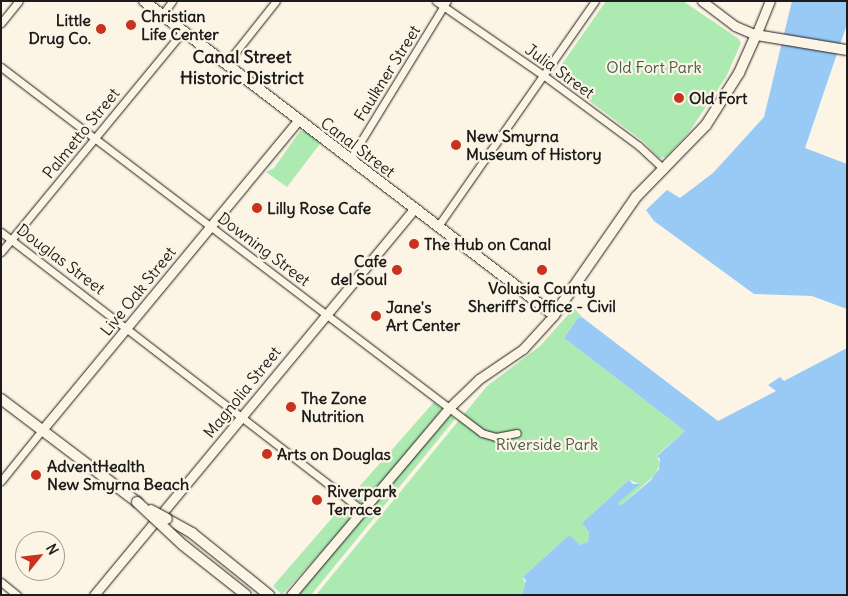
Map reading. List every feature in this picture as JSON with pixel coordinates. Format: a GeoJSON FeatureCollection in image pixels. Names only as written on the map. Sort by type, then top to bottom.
{"type":"FeatureCollection","features":[{"type":"Feature","properties":{"kind":"main road","name":"Canal Street"},"geometry":{"type":"LineString","coordinates":[[144,1],[554,316]]}},
{"type":"Feature","properties":{"kind":"main road"},"geometry":{"type":"LineString","coordinates":[[554,316],[636,197],[706,126],[739,74],[756,35],[847,50]]}},
{"type":"Feature","properties":{"kind":"main road"},"geometry":{"type":"LineString","coordinates":[[1,398],[138,502],[183,545],[246,595]]}},
{"type":"Feature","properties":{"kind":"main road"},"geometry":{"type":"LineString","coordinates":[[138,502],[192,533],[269,595]]}},
{"type":"Feature","properties":{"kind":"street"},"geometry":{"type":"LineString","coordinates":[[1,23],[19,1]]}},
{"type":"Feature","properties":{"kind":"street"},"geometry":{"type":"LineString","coordinates":[[162,15],[172,1]]}},
{"type":"Feature","properties":{"kind":"street"},"geometry":{"type":"LineString","coordinates":[[226,64],[276,1]]}},
{"type":"Feature","properties":{"kind":"street","name":"Julia Street"},"geometry":{"type":"LineString","coordinates":[[436,1],[445,4],[639,146],[664,170]]}},
{"type":"Feature","properties":{"kind":"street"},"geometry":{"type":"LineString","coordinates":[[438,226],[595,1]]}},
{"type":"Feature","properties":{"kind":"street"},"geometry":{"type":"LineString","coordinates":[[702,1],[735,26],[756,35],[770,1]]}},
{"type":"Feature","properties":{"kind":"street","name":"Faulkner Street"},"geometry":{"type":"LineString","coordinates":[[350,159],[445,4]]}},
{"type":"Feature","properties":{"kind":"street","name":"Palmetto Street"},"geometry":{"type":"LineString","coordinates":[[1,252],[183,31]]}},
{"type":"Feature","properties":{"kind":"street","name":"Downing Street"},"geometry":{"type":"LineString","coordinates":[[1,67],[482,433],[496,437],[517,433]]}},
{"type":"Feature","properties":{"kind":"street","name":"Live Oak Street"},"geometry":{"type":"LineString","coordinates":[[1,481],[298,120]]}},
{"type":"Feature","properties":{"kind":"street","name":"Magnolia Street"},"geometry":{"type":"LineString","coordinates":[[94,595],[414,209]]}},
{"type":"Feature","properties":{"kind":"street","name":"Douglas Street"},"geometry":{"type":"LineString","coordinates":[[1,232],[128,327],[364,512]]}},
{"type":"Feature","properties":{"kind":"street"},"geometry":{"type":"LineString","coordinates":[[291,595],[364,512],[449,408],[479,379],[523,349],[554,316]]}},
{"type":"Feature","properties":{"kind":"street"},"geometry":{"type":"LineString","coordinates":[[1,582],[17,595]]}},
{"type":"Feature","properties":{"kind":"green space","name":"Old Fort Park"},"geometry":{"type":"Polygon","coordinates":[[[606,1],[683,1],[739,39],[741,43],[726,77],[689,132],[666,157],[659,158],[644,142],[559,78],[562,64],[606,1]]]}},
{"type":"Feature","properties":{"kind":"green space"},"geometry":{"type":"Polygon","coordinates":[[[300,131],[306,131],[322,141],[287,187],[266,172],[274,168],[300,131]]]}},
{"type":"Feature","properties":{"kind":"green space","name":"Riverside Park"},"geometry":{"type":"Polygon","coordinates":[[[574,308],[583,318],[578,318],[564,338],[685,431],[657,455],[660,464],[655,475],[620,506],[617,503],[639,484],[629,480],[582,523],[589,532],[588,542],[580,545],[568,536],[523,577],[525,583],[522,595],[316,595],[487,386],[540,346],[574,308]]]}},
{"type":"Feature","properties":{"kind":"green space"},"geometry":{"type":"Polygon","coordinates":[[[434,402],[442,409],[363,505],[351,496],[434,402]]]}},
{"type":"Feature","properties":{"kind":"green space"},"geometry":{"type":"Polygon","coordinates":[[[449,414],[455,419],[311,595],[297,595],[449,414]]]}},
{"type":"Feature","properties":{"kind":"green space"},"geometry":{"type":"Polygon","coordinates":[[[345,503],[357,513],[282,595],[273,586],[345,503]]]}},
{"type":"Feature","properties":{"kind":"water"},"geometry":{"type":"Polygon","coordinates":[[[792,1],[847,1],[847,24],[805,148],[847,164],[847,309],[812,296],[754,294],[654,221],[646,210],[667,190],[680,198],[713,173],[764,117],[792,1]]]}},
{"type":"Feature","properties":{"kind":"water"},"geometry":{"type":"Polygon","coordinates":[[[578,318],[583,318],[718,421],[776,391],[768,385],[780,377],[784,381],[847,348],[847,595],[522,595],[526,580],[523,577],[569,535],[580,545],[588,542],[589,532],[582,523],[629,480],[633,484],[640,484],[618,503],[620,506],[651,480],[659,469],[660,459],[657,456],[685,431],[564,338],[578,318]]]}},
{"type":"Feature","properties":{"kind":"place","name":"Christian Life Center"},"geometry":{"type":"Point","coordinates":[131,25]}},
{"type":"Feature","properties":{"kind":"place","name":"Little Drug Co."},"geometry":{"type":"Point","coordinates":[101,29]}},
{"type":"Feature","properties":{"kind":"place","name":"Old Fort"},"geometry":{"type":"Point","coordinates":[679,98]}},
{"type":"Feature","properties":{"kind":"place","name":"New Smyrna Museum of History"},"geometry":{"type":"Point","coordinates":[456,145]}},
{"type":"Feature","properties":{"kind":"place","name":"Lilly Rose Cafe"},"geometry":{"type":"Point","coordinates":[257,208]}},
{"type":"Feature","properties":{"kind":"place","name":"The Hub on Canal"},"geometry":{"type":"Point","coordinates":[414,244]}},
{"type":"Feature","properties":{"kind":"place","name":"Cafe del Soul"},"geometry":{"type":"Point","coordinates":[397,270]}},
{"type":"Feature","properties":{"kind":"place","name":"Volusia County Sheriff's Office - Civil"},"geometry":{"type":"Point","coordinates":[542,270]}},
{"type":"Feature","properties":{"kind":"place","name":"Jane's Art Center"},"geometry":{"type":"Point","coordinates":[376,316]}},
{"type":"Feature","properties":{"kind":"place","name":"The Zone Nutrition"},"geometry":{"type":"Point","coordinates":[291,407]}},
{"type":"Feature","properties":{"kind":"place","name":"Arts on Douglas"},"geometry":{"type":"Point","coordinates":[267,454]}},
{"type":"Feature","properties":{"kind":"place","name":"AdventHealth New Smyrna Beach"},"geometry":{"type":"Point","coordinates":[36,475]}},
{"type":"Feature","properties":{"kind":"place","name":"Riverpark Terrace"},"geometry":{"type":"Point","coordinates":[317,500]}},
{"type":"Feature","properties":{"kind":"district","name":"Canal Street Historic District"},"geometry":{"type":"Point","coordinates":[242,68]}}]}
